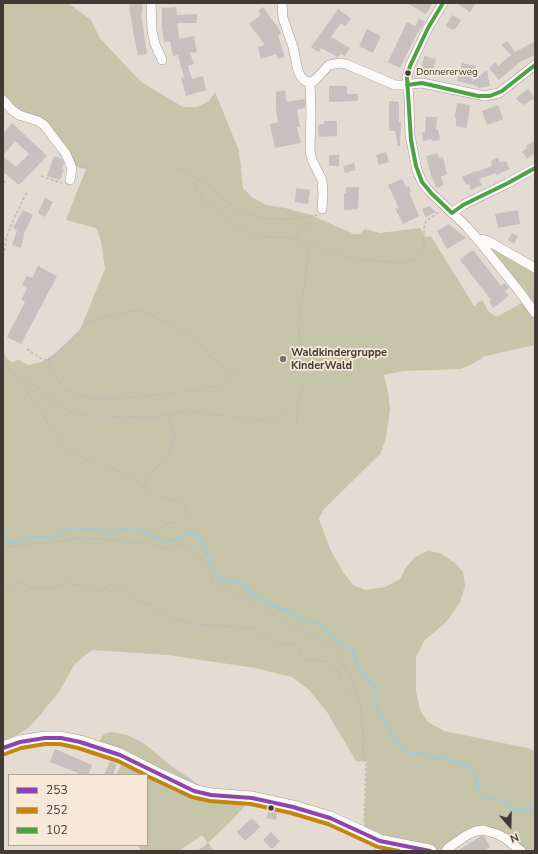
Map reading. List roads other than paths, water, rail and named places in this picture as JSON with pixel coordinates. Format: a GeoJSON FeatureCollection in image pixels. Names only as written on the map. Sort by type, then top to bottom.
{"type":"FeatureCollection","features":[{"type":"Feature","properties":{"kind":"street"},"geometry":{"type":"LineString","coordinates":[[151,3],[152,32],[155,44],[162,60]]}},
{"type":"Feature","properties":{"kind":"street"},"geometry":{"type":"LineString","coordinates":[[282,3],[284,18],[293,46],[298,71],[305,81],[310,82],[315,80],[329,65],[340,63],[346,64],[395,85],[407,85],[422,82],[478,96],[490,96],[502,91],[535,65]]}},
{"type":"Feature","properties":{"kind":"street"},"geometry":{"type":"LineString","coordinates":[[443,3],[428,28],[410,66],[407,77],[410,135],[417,170],[426,188],[466,226],[535,313]]}},
{"type":"Feature","properties":{"kind":"street"},"geometry":{"type":"LineString","coordinates":[[310,82],[310,150],[312,160],[322,180],[323,194],[319,213]]}},
{"type":"Feature","properties":{"kind":"street"},"geometry":{"type":"LineString","coordinates":[[3,100],[19,116],[38,121],[44,125],[66,154],[70,162],[72,168],[70,180]]}},
{"type":"Feature","properties":{"kind":"street"},"geometry":{"type":"LineString","coordinates":[[452,213],[463,205],[508,184],[535,168]]}},
{"type":"Feature","properties":{"kind":"street"},"geometry":{"type":"LineString","coordinates":[[479,241],[488,241],[535,268]]}},
{"type":"Feature","properties":{"kind":"street"},"geometry":{"type":"LineString","coordinates":[[3,748],[20,742],[45,738],[61,738],[80,742],[120,755],[194,791],[211,795],[252,798],[293,807],[330,818],[363,833],[381,846],[430,851]]}},
{"type":"Feature","properties":{"kind":"street"},"geometry":{"type":"LineString","coordinates":[[446,851],[467,835],[483,830],[501,836],[521,851]]}},
{"type":"Feature","properties":{"kind":"waterway"},"geometry":{"type":"LineString","coordinates":[[3,536],[5,540],[11,543],[41,536],[56,537],[69,528],[98,530],[110,533],[123,529],[137,528],[162,541],[176,540],[187,533],[197,534],[204,546],[213,571],[219,578],[239,582],[258,598],[265,600],[272,606],[290,611],[303,620],[319,624],[342,644],[353,651],[357,665],[374,686],[377,694],[376,705],[379,712],[401,749],[406,752],[421,753],[435,759],[442,757],[465,765],[474,773],[477,780],[478,792],[481,796],[504,801],[514,810],[520,812],[530,808],[535,813]]}},
{"type":"Feature","properties":{"kind":"place","name":"Donnererweg"},"geometry":{"type":"Point","coordinates":[408,73]}},
{"type":"Feature","properties":{"kind":"place","name":"Waldkindergruppe KinderWald"},"geometry":{"type":"Point","coordinates":[283,359]}}]}
